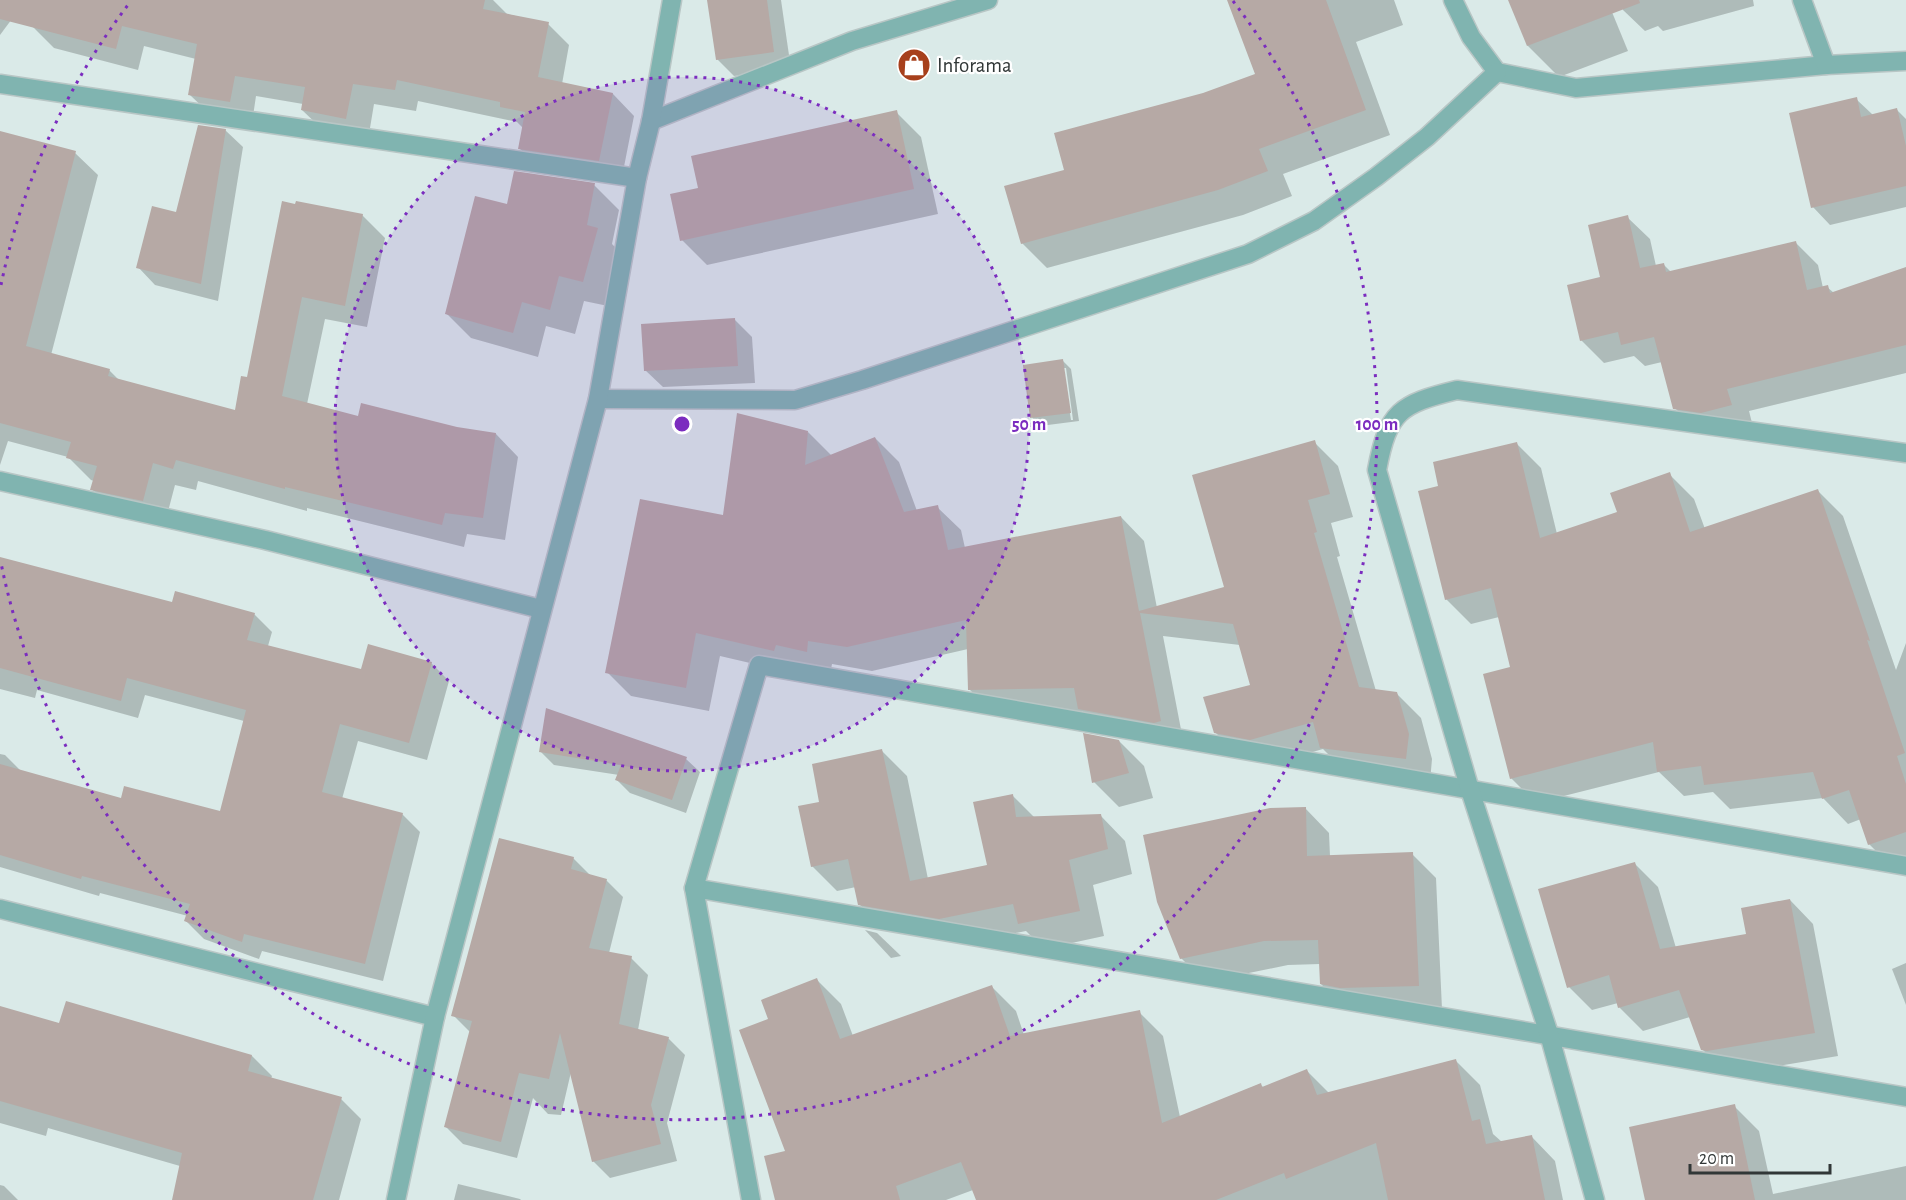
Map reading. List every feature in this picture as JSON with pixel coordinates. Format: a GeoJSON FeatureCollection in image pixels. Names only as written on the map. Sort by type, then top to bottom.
{"type":"FeatureCollection","features":[{"type":"Feature","properties":{"kind":"street"},"geometry":{"type":"LineString","coordinates":[[396,1200],[435,1017],[598,399],[637,178],[651,121],[672,0]]}},
{"type":"Feature","properties":{"kind":"street"},"geometry":{"type":"LineString","coordinates":[[651,121],[852,41],[988,0]]}},
{"type":"Feature","properties":{"kind":"street"},"geometry":{"type":"LineString","coordinates":[[1453,0],[1471,37],[1497,72],[1576,87],[1826,65],[1906,61]]}},
{"type":"Feature","properties":{"kind":"street"},"geometry":{"type":"LineString","coordinates":[[1802,0],[1826,65]]}},
{"type":"Feature","properties":{"kind":"street"},"geometry":{"type":"LineString","coordinates":[[598,399],[795,400],[1248,254],[1314,221],[1376,177],[1427,137],[1497,72]]}},
{"type":"Feature","properties":{"kind":"street"},"geometry":{"type":"LineString","coordinates":[[0,84],[637,178]]}},
{"type":"Feature","properties":{"kind":"street"},"geometry":{"type":"LineString","coordinates":[[1595,1200],[1549,1034],[1470,790],[1377,470],[1382,444],[1394,416],[1422,399],[1457,390],[1906,453]]}},
{"type":"Feature","properties":{"kind":"street"},"geometry":{"type":"LineString","coordinates":[[0,481],[265,540],[541,609]]}},
{"type":"Feature","properties":{"kind":"street"},"geometry":{"type":"LineString","coordinates":[[752,1200],[694,888],[759,665],[1906,866]]}},
{"type":"Feature","properties":{"kind":"street"},"geometry":{"type":"LineString","coordinates":[[694,888],[1549,1034],[1906,1098]]}},
{"type":"Feature","properties":{"kind":"street"},"geometry":{"type":"LineString","coordinates":[[0,909],[435,1017]]}},
{"type":"Feature","properties":{"kind":"building"},"geometry":{"type":"Polygon","coordinates":[[[0,0],[485,0],[483,9],[549,22],[538,77],[613,93],[599,161],[518,149],[525,112],[500,107],[500,102],[397,80],[395,90],[353,84],[346,119],[301,110],[305,87],[235,76],[230,102],[188,95],[197,44],[122,26],[116,49],[0,19],[0,0]]]}},
{"type":"Feature","properties":{"kind":"building"},"geometry":{"type":"Polygon","coordinates":[[[707,0],[767,0],[774,52],[716,60],[707,0]]]}},
{"type":"Feature","properties":{"kind":"building"},"geometry":{"type":"Polygon","coordinates":[[[1227,0],[1326,0],[1366,110],[1259,149],[1268,171],[1218,190],[1021,244],[1004,186],[1064,170],[1054,133],[1203,93],[1255,74],[1227,0]]]}},
{"type":"Feature","properties":{"kind":"building"},"geometry":{"type":"Polygon","coordinates":[[[1508,0],[1639,0],[1640,3],[1527,46],[1508,0]]]}},
{"type":"Feature","properties":{"kind":"building"},"geometry":{"type":"Polygon","coordinates":[[[1857,97],[1861,117],[1897,108],[1906,146],[1906,186],[1811,208],[1789,113],[1857,97]]]}},
{"type":"Feature","properties":{"kind":"building"},"geometry":{"type":"Polygon","coordinates":[[[897,110],[914,189],[680,241],[670,194],[698,188],[691,156],[897,110]]]}},
{"type":"Feature","properties":{"kind":"building"},"geometry":{"type":"Polygon","coordinates":[[[198,125],[226,129],[201,284],[136,268],[152,206],[176,212],[198,125]]]}},
{"type":"Feature","properties":{"kind":"building"},"geometry":{"type":"Polygon","coordinates":[[[0,131],[76,151],[26,346],[110,369],[108,376],[235,410],[241,376],[247,377],[282,201],[295,204],[296,201],[363,214],[345,306],[302,297],[282,396],[358,416],[361,403],[457,427],[496,433],[483,518],[445,513],[442,525],[285,487],[285,489],[176,460],[173,469],[153,463],[143,501],[90,490],[97,466],[66,458],[71,442],[0,423],[0,131]]]}},
{"type":"Feature","properties":{"kind":"building"},"geometry":{"type":"Polygon","coordinates":[[[514,171],[595,183],[587,225],[598,228],[583,282],[559,276],[550,310],[522,302],[513,333],[445,314],[475,196],[507,204],[514,171]]]}},
{"type":"Feature","properties":{"kind":"building"},"geometry":{"type":"Polygon","coordinates":[[[1628,215],[1640,268],[1664,263],[1666,272],[1796,241],[1807,290],[1828,285],[1830,293],[1906,267],[1906,345],[1727,389],[1732,405],[1701,413],[1673,409],[1654,337],[1621,345],[1618,332],[1580,341],[1567,285],[1600,277],[1588,225],[1628,215]]]}},
{"type":"Feature","properties":{"kind":"building"},"geometry":{"type":"Polygon","coordinates":[[[735,318],[738,366],[644,371],[641,324],[735,318]]]}},
{"type":"Feature","properties":{"kind":"building"},"geometry":{"type":"Polygon","coordinates":[[[1063,359],[1071,413],[1030,418],[1023,365],[1063,359]]]}},
{"type":"Feature","properties":{"kind":"building"},"geometry":{"type":"Polygon","coordinates":[[[737,413],[808,431],[805,465],[875,437],[904,512],[938,505],[948,550],[1121,516],[1139,611],[1224,587],[1192,475],[1315,440],[1330,494],[1308,500],[1317,532],[1314,533],[1359,687],[1397,692],[1409,734],[1406,759],[1320,748],[1313,722],[1250,740],[1214,733],[1203,697],[1250,685],[1233,624],[1140,613],[1161,721],[1154,723],[1078,709],[1074,688],[968,690],[966,620],[847,647],[808,641],[807,652],[776,645],[774,651],[696,633],[686,688],[605,673],[640,499],[723,515],[737,413]]]}},
{"type":"Feature","properties":{"kind":"building"},"geometry":{"type":"Polygon","coordinates":[[[1517,442],[1540,538],[1617,512],[1610,493],[1670,472],[1690,532],[1818,489],[1870,641],[1867,640],[1905,753],[1897,756],[1906,784],[1906,832],[1868,845],[1849,790],[1822,799],[1813,772],[1704,785],[1701,766],[1657,772],[1653,742],[1510,779],[1483,674],[1510,667],[1491,588],[1445,600],[1418,491],[1438,486],[1433,462],[1517,442]]]}},
{"type":"Feature","properties":{"kind":"building"},"geometry":{"type":"Polygon","coordinates":[[[0,557],[172,602],[175,591],[255,613],[247,640],[361,669],[368,644],[432,662],[409,743],[340,724],[322,792],[403,813],[365,964],[244,934],[242,942],[184,921],[190,904],[82,876],[81,879],[0,855],[0,764],[121,798],[124,786],[220,811],[246,710],[127,678],[121,701],[0,668],[0,557]]]}},
{"type":"Feature","properties":{"kind":"building"},"geometry":{"type":"Polygon","coordinates":[[[546,708],[687,757],[672,800],[615,780],[621,765],[539,752],[546,708]]]}},
{"type":"Feature","properties":{"kind":"building"},"geometry":{"type":"Polygon","coordinates":[[[1083,733],[1119,740],[1129,773],[1092,783],[1083,733]]]}},
{"type":"Feature","properties":{"kind":"building"},"geometry":{"type":"Polygon","coordinates":[[[882,749],[910,881],[987,865],[973,802],[1013,794],[1016,817],[1101,814],[1108,849],[1069,860],[1080,911],[1018,924],[1013,904],[939,919],[858,905],[848,859],[811,867],[798,806],[819,802],[812,764],[882,749]]]}},
{"type":"Feature","properties":{"kind":"building"},"geometry":{"type":"Polygon","coordinates":[[[1306,807],[1307,856],[1413,852],[1419,986],[1340,988],[1320,984],[1318,940],[1264,941],[1180,959],[1157,902],[1143,835],[1270,808],[1306,807]]]}},
{"type":"Feature","properties":{"kind":"building"},"geometry":{"type":"Polygon","coordinates":[[[499,838],[574,857],[571,869],[607,879],[589,948],[632,956],[619,1024],[669,1037],[651,1105],[661,1144],[592,1162],[560,1033],[549,1079],[519,1073],[501,1142],[444,1127],[472,1021],[451,1016],[499,838]]]}},
{"type":"Feature","properties":{"kind":"building"},"geometry":{"type":"Polygon","coordinates":[[[1635,862],[1660,949],[1746,934],[1741,908],[1790,899],[1815,1033],[1707,1051],[1701,1050],[1679,990],[1618,1008],[1609,975],[1567,988],[1538,889],[1635,862]]]}},
{"type":"Feature","properties":{"kind":"building"},"geometry":{"type":"Polygon","coordinates":[[[817,978],[840,1039],[992,985],[1010,1036],[1140,1010],[1162,1123],[1261,1083],[1262,1087],[1307,1069],[1317,1095],[1456,1059],[1472,1121],[1480,1119],[1486,1144],[1532,1135],[1545,1200],[1388,1200],[1376,1143],[1286,1179],[1284,1173],[1216,1200],[976,1200],[961,1162],[896,1186],[900,1200],[775,1200],[764,1156],[785,1151],[739,1030],[768,1019],[761,1000],[817,978]]]}},
{"type":"Feature","properties":{"kind":"building"},"geometry":{"type":"Polygon","coordinates":[[[66,1001],[252,1055],[248,1071],[342,1097],[313,1200],[172,1200],[182,1153],[0,1101],[0,1006],[59,1023],[66,1001]]]}},
{"type":"Feature","properties":{"kind":"building"},"geometry":{"type":"Polygon","coordinates":[[[1735,1104],[1755,1200],[1645,1200],[1629,1127],[1735,1104]]]}},
{"type":"Feature","properties":{"kind":"place","name":"Inforama"},"geometry":{"type":"Point","coordinates":[914,65]}}]}
